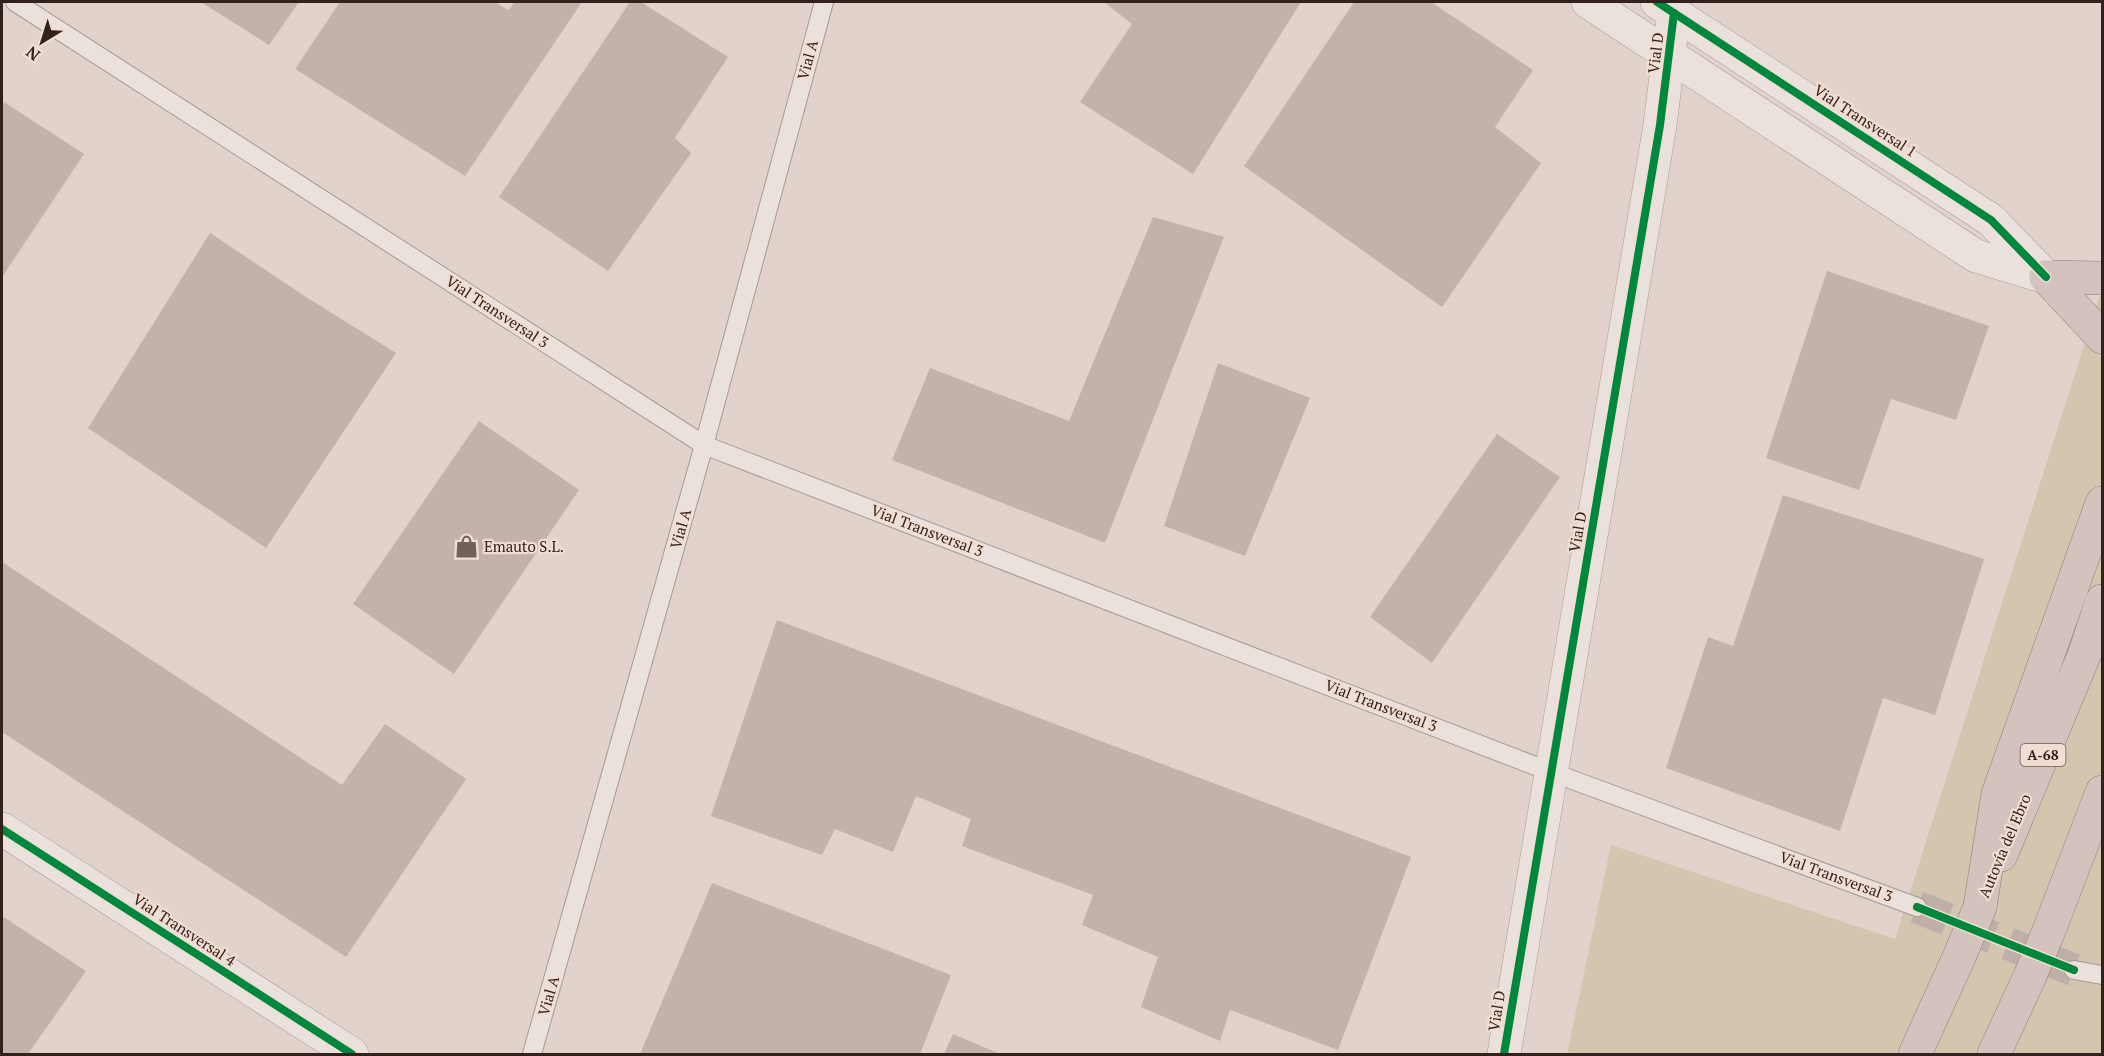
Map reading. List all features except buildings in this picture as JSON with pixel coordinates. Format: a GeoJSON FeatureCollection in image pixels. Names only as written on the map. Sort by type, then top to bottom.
{"type":"FeatureCollection","features":[{"type":"Feature","properties":{"kind":"highway"},"geometry":{"type":"LineString","coordinates":[[2046,277],[2103,278]]}},
{"type":"Feature","properties":{"kind":"highway"},"geometry":{"type":"LineString","coordinates":[[2046,277],[2103,337]]}},
{"type":"Feature","properties":{"kind":"highway"},"geometry":{"type":"LineString","coordinates":[[1980,907],[1998,794],[2103,503]]}},
{"type":"Feature","properties":{"kind":"highway","name":"Autovía del Ebro"},"geometry":{"type":"LineString","coordinates":[[1916,1054],[1960,955],[2085,653],[2103,601]]}},
{"type":"Feature","properties":{"kind":"highway"},"geometry":{"type":"LineString","coordinates":[[1995,1054],[2050,928],[2103,792]]}},
{"type":"Feature","properties":{"kind":"street"},"geometry":{"type":"LineString","coordinates":[[1588,2],[1976,256],[2046,277]]}},
{"type":"Feature","properties":{"kind":"street","name":"Vial D"},"geometry":{"type":"LineString","coordinates":[[1504,1054],[1660,125],[1669,56],[1666,7]]}},
{"type":"Feature","properties":{"kind":"street","name":"Vial Transversal 1"},"geometry":{"type":"LineString","coordinates":[[1666,7],[1991,220],[2046,277]]}},
{"type":"Feature","properties":{"kind":"street","name":"Vial Transversal 4"},"geometry":{"type":"LineString","coordinates":[[2,829],[352,1054]]}},
{"type":"Feature","properties":{"kind":"lane","name":"Vial Transversal 3"},"geometry":{"type":"LineString","coordinates":[[15,2],[704,445],[1551,772],[1917,907]]}},
{"type":"Feature","properties":{"kind":"lane","name":"Vial A"},"geometry":{"type":"LineString","coordinates":[[532,1054],[704,445],[824,2]]}},
{"type":"Feature","properties":{"kind":"lane"},"geometry":{"type":"LineString","coordinates":[[2074,970],[2103,975]]}},
{"type":"Feature","properties":{"kind":"shaded area"},"geometry":{"type":"Polygon","coordinates":[[[2102,289],[2102,1054],[1567,1054],[1611,845],[1895,939],[2102,289]]]}},
{"type":"Feature","properties":{"kind":"tunnel"},"geometry":{"type":"LineString","coordinates":[[1917,907],[2074,970]]}},
{"type":"Feature","properties":{"kind":"cycle path"},"geometry":{"type":"LineString","coordinates":[[1657,2],[1991,220],[2046,277]]}},
{"type":"Feature","properties":{"kind":"cycle path"},"geometry":{"type":"LineString","coordinates":[[1504,1054],[1660,125],[1674,13]]}},
{"type":"Feature","properties":{"kind":"cycle path"},"geometry":{"type":"LineString","coordinates":[[2,829],[352,1054]]}},
{"type":"Feature","properties":{"kind":"cycle path"},"geometry":{"type":"LineString","coordinates":[[1917,907],[2074,970]]}},
{"type":"Feature","properties":{"kind":"place","name":"Emauto S.L."},"geometry":{"type":"Point","coordinates":[466,547]}}]}
